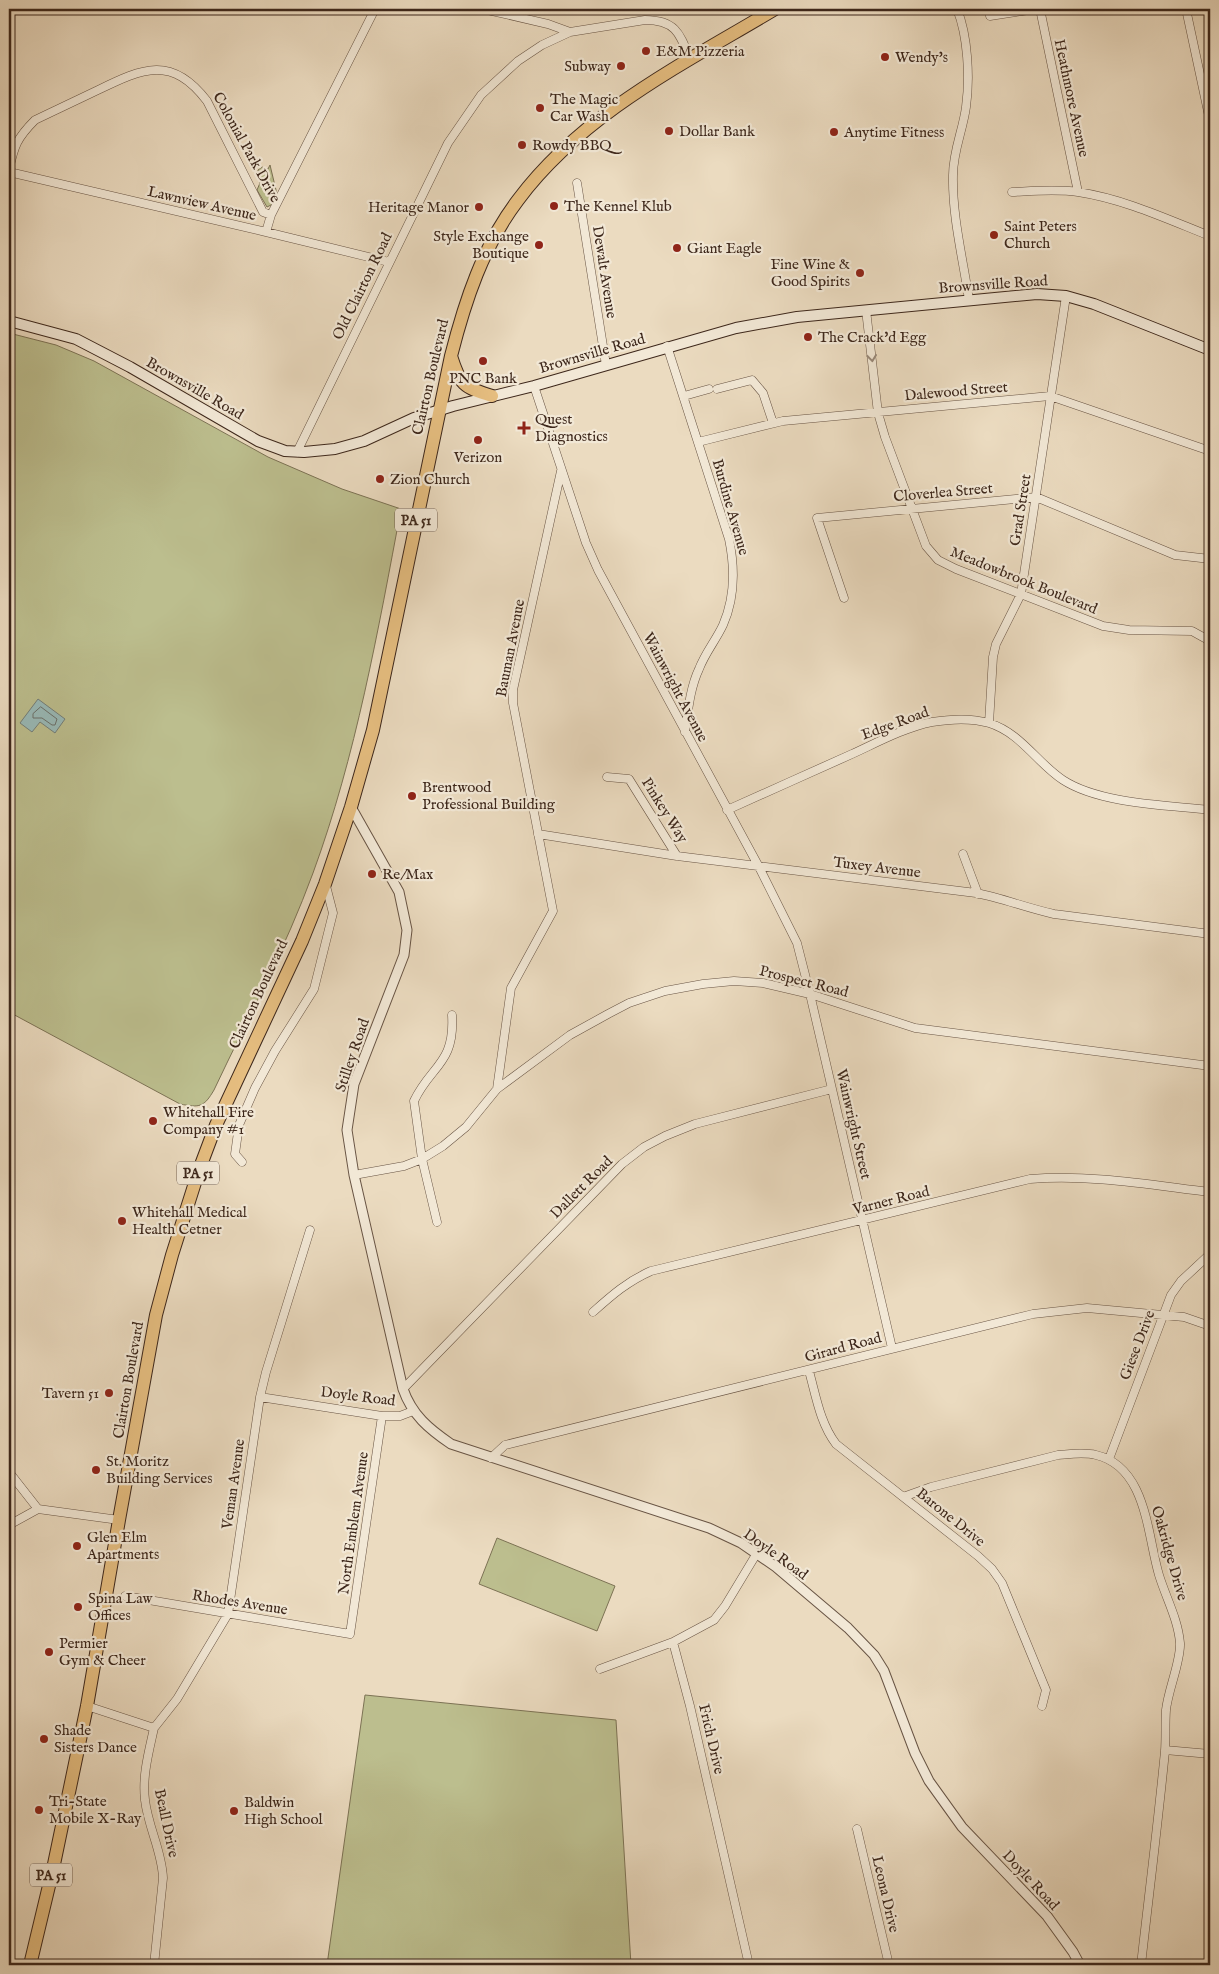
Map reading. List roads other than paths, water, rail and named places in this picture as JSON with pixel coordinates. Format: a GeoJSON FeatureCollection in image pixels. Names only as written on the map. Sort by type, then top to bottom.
{"type":"FeatureCollection","features":[{"type":"Feature","properties":{"kind":"highway","name":"Clairton Boulevard"},"geometry":{"type":"LineString","coordinates":[[30,1965],[87,1706],[118,1520],[156,1314],[186,1208],[216,1125],[302,941],[325,884],[352,807],[373,730],[450,356],[463,307],[478,270],[517,201],[546,167],[593,124],[626,99],[775,9]]}},
{"type":"Feature","properties":{"kind":"highway"},"geometry":{"type":"LineString","coordinates":[[450,356],[457,375],[465,385],[492,396]]}},
{"type":"Feature","properties":{"kind":"main road","name":"Brownsville Road"},"geometry":{"type":"LineString","coordinates":[[9,321],[76,339],[258,441],[285,451],[297,452],[320,452],[335,449],[364,441],[414,418],[439,410],[534,386],[667,346],[736,328],[797,317],[1037,294],[1066,296],[1122,314],[1210,350]]}},
{"type":"Feature","properties":{"kind":"street","name":"Colonial Park Drive"},"geometry":{"type":"LineString","coordinates":[[266,232],[271,215],[375,9]]}},
{"type":"Feature","properties":{"kind":"street"},"geometry":{"type":"LineString","coordinates":[[483,9],[548,24],[570,32]]}},
{"type":"Feature","properties":{"kind":"street"},"geometry":{"type":"LineString","coordinates":[[957,9],[966,44],[968,73],[966,107],[954,158],[953,177],[969,300]]}},
{"type":"Feature","properties":{"kind":"street"},"geometry":{"type":"LineString","coordinates":[[990,16],[1036,9]]}},
{"type":"Feature","properties":{"kind":"street","name":"Heathmore Avenue"},"geometry":{"type":"LineString","coordinates":[[1040,9],[1078,192]]}},
{"type":"Feature","properties":{"kind":"street"},"geometry":{"type":"LineString","coordinates":[[1186,9],[1210,121]]}},
{"type":"Feature","properties":{"kind":"street","name":"Old Clairton Road"},"geometry":{"type":"LineString","coordinates":[[297,452],[388,262],[448,143],[480,95],[518,62],[542,45],[570,32],[645,20],[658,20],[670,24],[680,34],[690,60]]}},
{"type":"Feature","properties":{"kind":"street","name":"Colonial Park Drive"},"geometry":{"type":"LineString","coordinates":[[9,171],[14,146],[24,131],[35,120],[130,74],[146,69],[163,70],[182,76],[198,89],[263,212],[271,215]]}},
{"type":"Feature","properties":{"kind":"street","name":"Lawnview Avenue"},"geometry":{"type":"LineString","coordinates":[[9,171],[388,262]]}},
{"type":"Feature","properties":{"kind":"street","name":"Dewalt Avenue"},"geometry":{"type":"LineString","coordinates":[[577,183],[606,365]]}},
{"type":"Feature","properties":{"kind":"street"},"geometry":{"type":"LineString","coordinates":[[1012,192],[1048,190],[1078,192],[1110,198],[1210,236]]}},
{"type":"Feature","properties":{"kind":"street","name":"Grad Street"},"geometry":{"type":"LineString","coordinates":[[989,723],[993,656],[996,644],[1021,594],[1066,296]]}},
{"type":"Feature","properties":{"kind":"street","name":"Meadowbrook Boulevard"},"geometry":{"type":"LineString","coordinates":[[866,310],[878,412],[885,437],[926,546],[938,560],[1103,626],[1129,630],[1186,630],[1192,631],[1210,641]]}},
{"type":"Feature","properties":{"kind":"street","name":"Burdine Avenue"},"geometry":{"type":"LineString","coordinates":[[667,346],[729,539],[733,558],[730,603],[723,625],[698,670],[685,732]]}},
{"type":"Feature","properties":{"kind":"street"},"geometry":{"type":"LineString","coordinates":[[684,396],[752,380],[764,394],[772,423]]}},
{"type":"Feature","properties":{"kind":"street","name":"Wainwright Avenue"},"geometry":{"type":"LineString","coordinates":[[534,386],[586,543],[598,570],[727,810],[760,867],[797,943],[810,994]]}},
{"type":"Feature","properties":{"kind":"street","name":"Dalewood Street"},"geometry":{"type":"LineString","coordinates":[[698,442],[772,423],[1050,396],[1210,451]]}},
{"type":"Feature","properties":{"kind":"street","name":"Bauman Avenue"},"geometry":{"type":"LineString","coordinates":[[497,1089],[511,988],[553,911],[513,703],[513,690],[561,469]]}},
{"type":"Feature","properties":{"kind":"street","name":"Cloverlea Street"},"geometry":{"type":"LineString","coordinates":[[844,598],[817,518],[1036,497],[1175,555],[1210,559]]}},
{"type":"Feature","properties":{"kind":"street","name":"Edge Road"},"geometry":{"type":"LineString","coordinates":[[727,810],[876,743],[932,722],[954,720],[989,723],[1024,744],[1063,780],[1104,798],[1210,810]]}},
{"type":"Feature","properties":{"kind":"street","name":"Pinkey Way"},"geometry":{"type":"LineString","coordinates":[[607,777],[629,779],[677,856]]}},
{"type":"Feature","properties":{"kind":"street","name":"Stilley Road"},"geometry":{"type":"LineString","coordinates":[[352,807],[399,892],[407,930],[404,955],[354,1084],[347,1130],[354,1175],[403,1389],[413,1412]]}},
{"type":"Feature","properties":{"kind":"street","name":"Tuxey Avenue"},"geometry":{"type":"LineString","coordinates":[[538,834],[677,856],[978,894],[1054,914],[1210,934]]}},
{"type":"Feature","properties":{"kind":"street"},"geometry":{"type":"LineString","coordinates":[[963,854],[978,894]]}},
{"type":"Feature","properties":{"kind":"street"},"geometry":{"type":"LineString","coordinates":[[242,1162],[234,1154],[239,1125],[255,1088],[275,1050],[314,989],[333,913],[325,884]]}},
{"type":"Feature","properties":{"kind":"street","name":"Prospect Road"},"geometry":{"type":"LineString","coordinates":[[354,1175],[404,1166],[422,1159],[443,1146],[466,1128],[497,1089],[570,1035],[629,1003],[665,991],[703,984],[734,981],[763,983],[810,994],[915,1028],[1210,1066]]}},
{"type":"Feature","properties":{"kind":"street","name":"Wainwright Street"},"geometry":{"type":"LineString","coordinates":[[810,994],[892,1348]]}},
{"type":"Feature","properties":{"kind":"street"},"geometry":{"type":"LineString","coordinates":[[436,1222],[422,1159],[414,1102],[448,1051],[453,1030],[452,1015]]}},
{"type":"Feature","properties":{"kind":"street","name":"Dallett Road"},"geometry":{"type":"LineString","coordinates":[[403,1389],[622,1164],[644,1148],[665,1136],[695,1124],[832,1089]]}},
{"type":"Feature","properties":{"kind":"street","name":"Varner Road"},"geometry":{"type":"LineString","coordinates":[[593,1312],[634,1278],[652,1271],[1030,1179],[1083,1177],[1210,1192]]}},
{"type":"Feature","properties":{"kind":"street","name":"Veman Avenue"},"geometry":{"type":"LineString","coordinates":[[154,1728],[177,1698],[228,1614],[260,1397],[310,1230]]}},
{"type":"Feature","properties":{"kind":"street","name":"Giese Drive"},"geometry":{"type":"LineString","coordinates":[[1109,1459],[1171,1295],[1181,1280],[1210,1254]]}},
{"type":"Feature","properties":{"kind":"street","name":"Girard Road"},"geometry":{"type":"LineString","coordinates":[[491,1458],[505,1445],[1033,1314],[1061,1309],[1087,1308],[1184,1317],[1210,1326]]}},
{"type":"Feature","properties":{"kind":"street","name":"Barone Drive"},"geometry":{"type":"LineString","coordinates":[[809,1371],[822,1420],[828,1434],[836,1444],[978,1556],[1002,1582],[1046,1690],[1042,1706]]}},
{"type":"Feature","properties":{"kind":"street","name":"Doyle Road"},"geometry":{"type":"LineString","coordinates":[[260,1397],[382,1416],[400,1416],[413,1412],[422,1423],[451,1444],[669,1513],[709,1528],[757,1553],[848,1628],[874,1655],[884,1671],[915,1754],[943,1803],[962,1827],[1046,1916],[1073,1952],[1080,1965]]}},
{"type":"Feature","properties":{"kind":"street","name":"North Emblem Avenue"},"geometry":{"type":"LineString","coordinates":[[350,1634],[382,1416]]}},
{"type":"Feature","properties":{"kind":"street"},"geometry":{"type":"LineString","coordinates":[[903,1496],[931,1487],[1058,1455],[1079,1453],[1109,1459]]}},
{"type":"Feature","properties":{"kind":"street","name":"Oakridge Drive"},"geometry":{"type":"LineString","coordinates":[[1109,1459],[1123,1471],[1138,1493],[1143,1506],[1159,1575],[1178,1625],[1180,1646],[1166,1709],[1165,1750],[1141,1965]]}},
{"type":"Feature","properties":{"kind":"street"},"geometry":{"type":"LineString","coordinates":[[9,1472],[38,1509]]}},
{"type":"Feature","properties":{"kind":"street"},"geometry":{"type":"LineString","coordinates":[[9,1525],[38,1509],[118,1520]]}},
{"type":"Feature","properties":{"kind":"street"},"geometry":{"type":"LineString","coordinates":[[600,1669],[673,1642],[714,1620],[725,1606],[757,1553]]}},
{"type":"Feature","properties":{"kind":"street","name":"Rhodes Avenue"},"geometry":{"type":"LineString","coordinates":[[125,1596],[350,1634]]}},
{"type":"Feature","properties":{"kind":"street","name":"Frich Drive"},"geometry":{"type":"LineString","coordinates":[[673,1642],[690,1706],[749,1965]]}},
{"type":"Feature","properties":{"kind":"street"},"geometry":{"type":"LineString","coordinates":[[87,1706],[154,1728]]}},
{"type":"Feature","properties":{"kind":"street","name":"Beall Drive"},"geometry":{"type":"LineString","coordinates":[[154,1728],[144,1782],[145,1801],[162,1864],[163,1878],[154,1965]]}},
{"type":"Feature","properties":{"kind":"street"},"geometry":{"type":"LineString","coordinates":[[1165,1750],[1210,1754]]}},
{"type":"Feature","properties":{"kind":"street","name":"Leona Drive"},"geometry":{"type":"LineString","coordinates":[[857,1829],[889,1965]]}},
{"type":"Feature","properties":{"kind":"water"},"geometry":{"type":"Polygon","coordinates":[[[38,699],[65,719],[55,733],[40,722],[32,732],[20,723],[38,699]]]}},
{"type":"Feature","properties":{"kind":"place","name":"E&M Pizzeria"},"geometry":{"type":"Point","coordinates":[646,51]}},
{"type":"Feature","properties":{"kind":"place","name":"Wendy's"},"geometry":{"type":"Point","coordinates":[885,57]}},
{"type":"Feature","properties":{"kind":"place","name":"Subway"},"geometry":{"type":"Point","coordinates":[621,66]}},
{"type":"Feature","properties":{"kind":"place","name":"The Magic Car Wash"},"geometry":{"type":"Point","coordinates":[540,108]}},
{"type":"Feature","properties":{"kind":"place","name":"Dollar Bank"},"geometry":{"type":"Point","coordinates":[669,131]}},
{"type":"Feature","properties":{"kind":"place","name":"Anytime Fitness"},"geometry":{"type":"Point","coordinates":[834,132]}},
{"type":"Feature","properties":{"kind":"place","name":"Rowdy BBQ"},"geometry":{"type":"Point","coordinates":[522,145]}},
{"type":"Feature","properties":{"kind":"place","name":"The Kennel Klub"},"geometry":{"type":"Point","coordinates":[554,206]}},
{"type":"Feature","properties":{"kind":"place","name":"Heritage Manor"},"geometry":{"type":"Point","coordinates":[479,207]}},
{"type":"Feature","properties":{"kind":"place","name":"Saint Peters Church"},"geometry":{"type":"Point","coordinates":[994,235]}},
{"type":"Feature","properties":{"kind":"place","name":"Style Exchange Boutique"},"geometry":{"type":"Point","coordinates":[539,245]}},
{"type":"Feature","properties":{"kind":"place","name":"Giant Eagle"},"geometry":{"type":"Point","coordinates":[677,248]}},
{"type":"Feature","properties":{"kind":"place","name":"Fine Wine & Good Spirits"},"geometry":{"type":"Point","coordinates":[860,273]}},
{"type":"Feature","properties":{"kind":"place","name":"The Crack'd Egg"},"geometry":{"type":"Point","coordinates":[808,337]}},
{"type":"Feature","properties":{"kind":"place","name":"PNC Bank"},"geometry":{"type":"Point","coordinates":[483,361]}},
{"type":"Feature","properties":{"kind":"place","name":"Quest Diagnostics"},"geometry":{"type":"Point","coordinates":[524,428]}},
{"type":"Feature","properties":{"kind":"place","name":"Verizon"},"geometry":{"type":"Point","coordinates":[478,440]}},
{"type":"Feature","properties":{"kind":"place","name":"Zion Church"},"geometry":{"type":"Point","coordinates":[380,479]}},
{"type":"Feature","properties":{"kind":"place","name":"Brentwood Professional Building"},"geometry":{"type":"Point","coordinates":[412,796]}},
{"type":"Feature","properties":{"kind":"place","name":"Re/Max"},"geometry":{"type":"Point","coordinates":[372,874]}},
{"type":"Feature","properties":{"kind":"place","name":"Whitehall Fire Company #1"},"geometry":{"type":"Point","coordinates":[153,1121]}},
{"type":"Feature","properties":{"kind":"place","name":"Whitehall Medical Health Cetner"},"geometry":{"type":"Point","coordinates":[122,1221]}},
{"type":"Feature","properties":{"kind":"place","name":"Tavern 51"},"geometry":{"type":"Point","coordinates":[109,1393]}},
{"type":"Feature","properties":{"kind":"place","name":"St. Moritz Building Services"},"geometry":{"type":"Point","coordinates":[96,1470]}},
{"type":"Feature","properties":{"kind":"place","name":"Glen Elm Apartments"},"geometry":{"type":"Point","coordinates":[77,1546]}},
{"type":"Feature","properties":{"kind":"place","name":"Spina Law Offices"},"geometry":{"type":"Point","coordinates":[78,1607]}},
{"type":"Feature","properties":{"kind":"place","name":"Permier Gym & Cheer"},"geometry":{"type":"Point","coordinates":[49,1652]}},
{"type":"Feature","properties":{"kind":"place","name":"Shade Sisters Dance"},"geometry":{"type":"Point","coordinates":[44,1739]}},
{"type":"Feature","properties":{"kind":"place","name":"Tri-State Mobile X-Ray"},"geometry":{"type":"Point","coordinates":[39,1810]}},
{"type":"Feature","properties":{"kind":"place","name":"Baldwin High School"},"geometry":{"type":"Point","coordinates":[234,1811]}}]}
